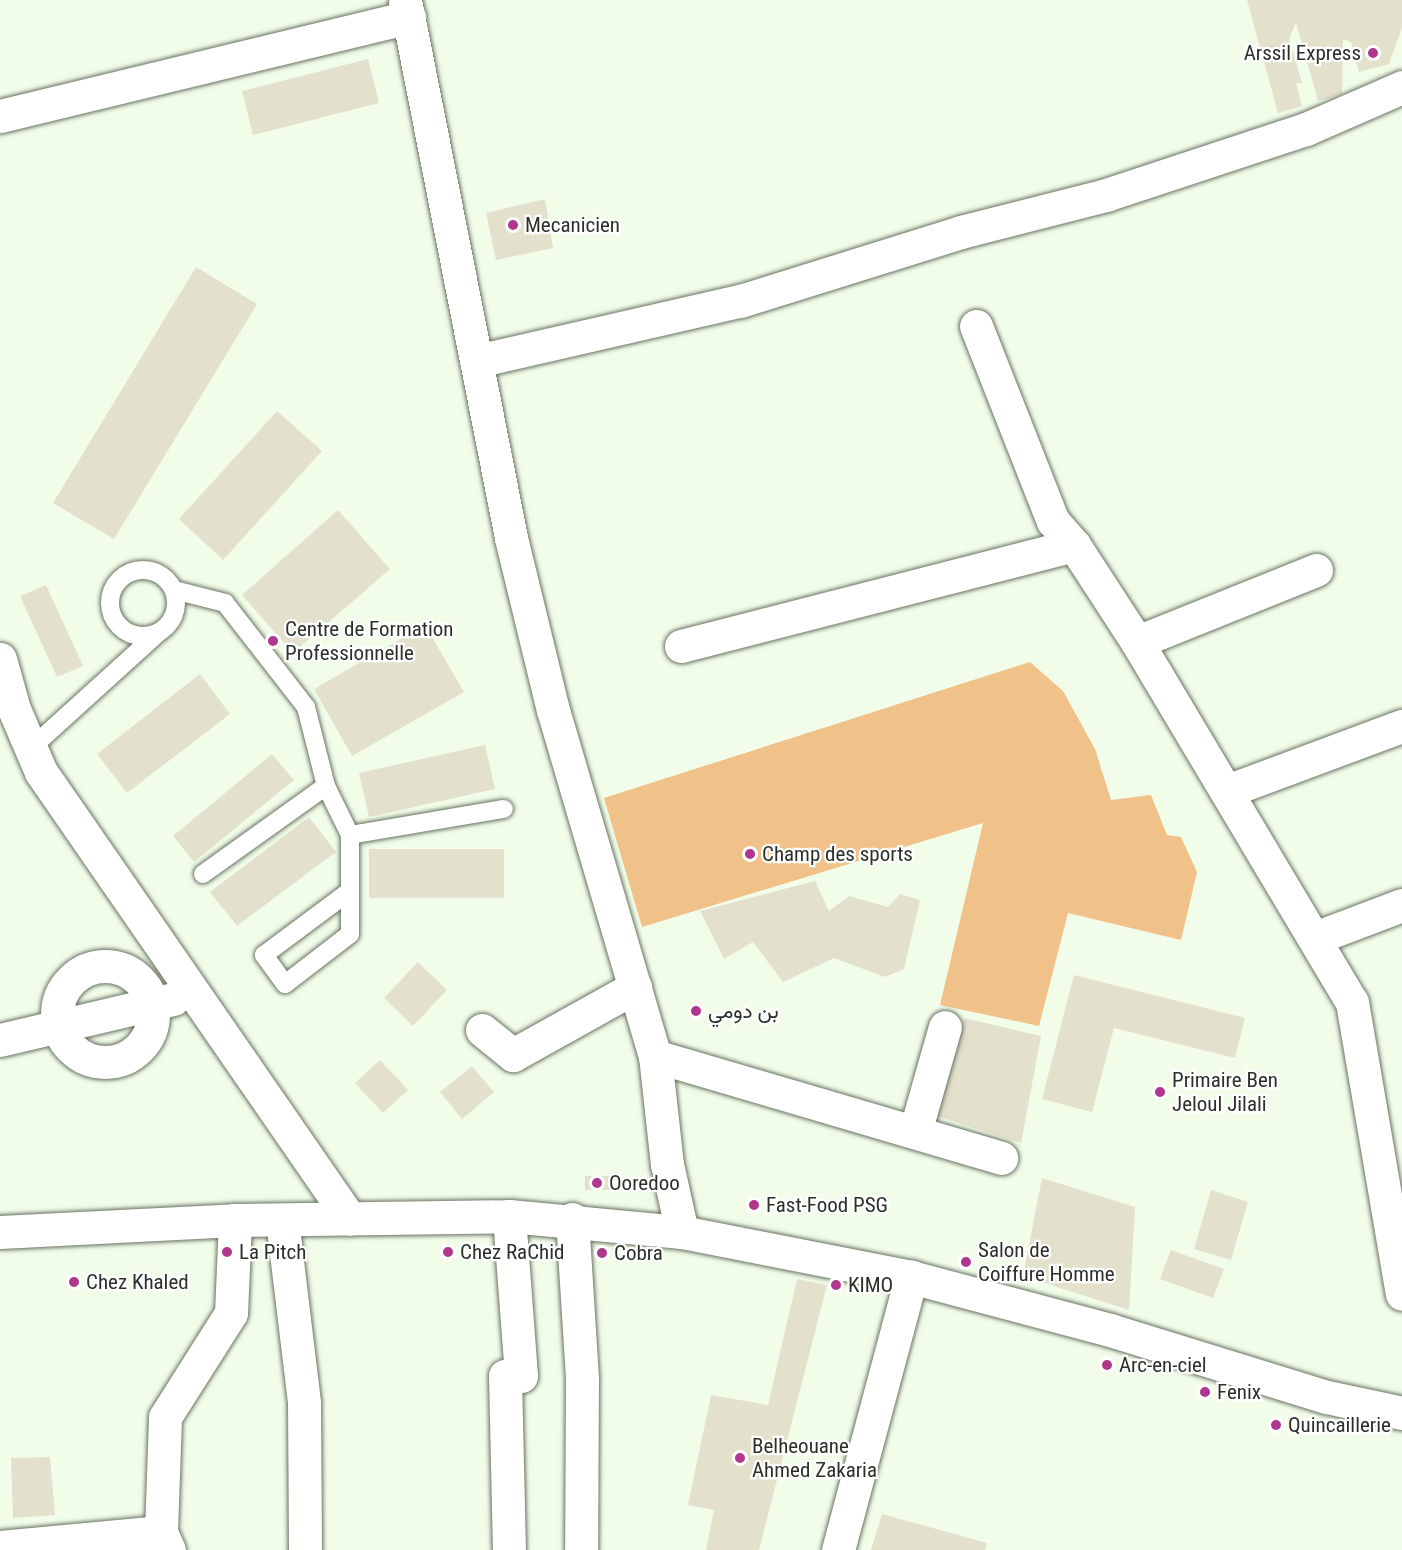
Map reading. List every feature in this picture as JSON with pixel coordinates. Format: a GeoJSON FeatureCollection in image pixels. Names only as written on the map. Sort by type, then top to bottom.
{"type":"FeatureCollection","features":[{"type":"Feature","properties":{"kind":"street"},"geometry":{"type":"LineString","coordinates":[[0,116],[407,8],[511,538],[553,710],[655,1056],[667,1164],[682,1232]]}},
{"type":"Feature","properties":{"kind":"street"},"geometry":{"type":"LineString","coordinates":[[477,361],[740,301],[961,232],[1106,195],[1306,129],[1402,87]]}},
{"type":"Feature","properties":{"kind":"street"},"geometry":{"type":"LineString","coordinates":[[976,326],[1053,521],[1074,545],[1137,642],[1352,1002],[1402,1294]]}},
{"type":"Feature","properties":{"kind":"street"},"geometry":{"type":"LineString","coordinates":[[681,645],[1074,545]]}},
{"type":"Feature","properties":{"kind":"street"},"geometry":{"type":"LineString","coordinates":[[1137,642],[1316,570]]}},
{"type":"Feature","properties":{"kind":"street"},"geometry":{"type":"LineString","coordinates":[[0,659],[30,749],[41,772],[350,1219]]}},
{"type":"Feature","properties":{"kind":"street"},"geometry":{"type":"LineString","coordinates":[[1227,791],[1402,726]]}},
{"type":"Feature","properties":{"kind":"street"},"geometry":{"type":"LineString","coordinates":[[1315,938],[1402,905]]}},
{"type":"Feature","properties":{"kind":"street"},"geometry":{"type":"LineString","coordinates":[[97,966],[119,968],[132,974],[147,990],[152,1004],[153,1018],[147,1038],[138,1049],[120,1060],[105,1063],[84,1058],[67,1045],[58,1026],[57,1005],[62,991],[77,975],[97,966]]}},
{"type":"Feature","properties":{"kind":"street"},"geometry":{"type":"LineString","coordinates":[[482,1030],[513,1055],[635,987]]}},
{"type":"Feature","properties":{"kind":"street"},"geometry":{"type":"LineString","coordinates":[[0,1040],[193,994]]}},
{"type":"Feature","properties":{"kind":"street"},"geometry":{"type":"LineString","coordinates":[[915,1132],[945,1027]]}},
{"type":"Feature","properties":{"kind":"street"},"geometry":{"type":"LineString","coordinates":[[655,1056],[1001,1158]]}},
{"type":"Feature","properties":{"kind":"street"},"geometry":{"type":"LineString","coordinates":[[509,1216],[520,1376],[505,1376],[510,1550]]}},
{"type":"Feature","properties":{"kind":"street"},"geometry":{"type":"LineString","coordinates":[[0,1232],[235,1220],[509,1216],[572,1219],[682,1232],[911,1277],[1120,1333],[1327,1397],[1402,1413]]}},
{"type":"Feature","properties":{"kind":"street"},"geometry":{"type":"LineString","coordinates":[[572,1219],[582,1380],[581,1550]]}},
{"type":"Feature","properties":{"kind":"street"},"geometry":{"type":"LineString","coordinates":[[0,1546],[165,1541],[165,1417],[231,1313],[235,1220]]}},
{"type":"Feature","properties":{"kind":"street"},"geometry":{"type":"LineString","coordinates":[[282,1220],[298,1330],[304,1402],[305,1550]]}},
{"type":"Feature","properties":{"kind":"street"},"geometry":{"type":"LineString","coordinates":[[838,1550],[911,1277]]}},
{"type":"Feature","properties":{"kind":"lane"},"geometry":{"type":"LineString","coordinates":[[122,629],[136,636],[166,626],[177,606],[174,590],[165,578],[150,571],[134,571],[120,579],[110,600],[113,616],[122,629],[127,644],[125,659]]}},
{"type":"Feature","properties":{"kind":"lane"},"geometry":{"type":"LineString","coordinates":[[174,590],[225,603],[306,707],[326,786],[350,835],[350,891],[350,934],[285,984],[264,956],[350,891]]}},
{"type":"Feature","properties":{"kind":"lane"},"geometry":{"type":"LineString","coordinates":[[30,749],[125,659],[190,607],[225,603]]}},
{"type":"Feature","properties":{"kind":"lane"},"geometry":{"type":"LineString","coordinates":[[203,874],[326,786]]}},
{"type":"Feature","properties":{"kind":"lane"},"geometry":{"type":"LineString","coordinates":[[350,835],[504,809]]}},
{"type":"Feature","properties":{"kind":"shaded area","name":"Champ des sports"},"geometry":{"type":"Polygon","coordinates":[[[1030,662],[1063,691],[1095,749],[1111,800],[1151,795],[1167,835],[1181,837],[1197,872],[1181,940],[1068,913],[1039,1026],[940,1005],[983,823],[642,927],[604,798],[1030,662]]]}},
{"type":"Feature","properties":{"kind":"building","name":"Arssil Express"},"geometry":{"type":"Polygon","coordinates":[[[1247,0],[1402,0],[1402,28],[1389,64],[1359,72],[1351,42],[1343,39],[1342,94],[1318,101],[1296,23],[1289,39],[1302,83],[1296,83],[1302,106],[1278,113],[1247,0]]]}},
{"type":"Feature","properties":{"kind":"building"},"geometry":{"type":"Polygon","coordinates":[[[368,59],[379,103],[253,135],[242,91],[368,59]]]}},
{"type":"Feature","properties":{"kind":"building"},"geometry":{"type":"Polygon","coordinates":[[[545,199],[553,248],[496,260],[486,213],[545,199]]]}},
{"type":"Feature","properties":{"kind":"building"},"geometry":{"type":"Polygon","coordinates":[[[196,267],[257,304],[114,539],[53,503],[196,267]]]}},
{"type":"Feature","properties":{"kind":"building"},"geometry":{"type":"Polygon","coordinates":[[[277,411],[322,451],[223,560],[179,519],[277,411]]]}},
{"type":"Feature","properties":{"kind":"building"},"geometry":{"type":"Polygon","coordinates":[[[338,510],[390,569],[293,653],[242,595],[338,510]]]}},
{"type":"Feature","properties":{"kind":"building"},"geometry":{"type":"Polygon","coordinates":[[[46,585],[83,666],[57,677],[20,596],[46,585]]]}},
{"type":"Feature","properties":{"kind":"building"},"geometry":{"type":"Polygon","coordinates":[[[425,625],[464,692],[352,756],[314,689],[425,625]]]}},
{"type":"Feature","properties":{"kind":"building"},"geometry":{"type":"Polygon","coordinates":[[[200,674],[230,714],[127,793],[97,754],[200,674]]]}},
{"type":"Feature","properties":{"kind":"building"},"geometry":{"type":"Polygon","coordinates":[[[485,745],[495,789],[369,817],[359,773],[485,745]]]}},
{"type":"Feature","properties":{"kind":"building"},"geometry":{"type":"Polygon","coordinates":[[[272,754],[294,780],[194,862],[173,836],[272,754]]]}},
{"type":"Feature","properties":{"kind":"building"},"geometry":{"type":"Polygon","coordinates":[[[309,817],[336,852],[237,926],[210,892],[309,817]]]}},
{"type":"Feature","properties":{"kind":"building"},"geometry":{"type":"Polygon","coordinates":[[[369,849],[504,849],[504,898],[369,898],[369,849]]]}},
{"type":"Feature","properties":{"kind":"building"},"geometry":{"type":"Polygon","coordinates":[[[815,881],[829,911],[849,896],[888,907],[900,894],[920,900],[904,969],[885,977],[834,958],[783,982],[753,942],[724,959],[700,911],[815,881]]]}},
{"type":"Feature","properties":{"kind":"building"},"geometry":{"type":"Polygon","coordinates":[[[418,962],[447,990],[413,1026],[384,998],[418,962]]]}},
{"type":"Feature","properties":{"kind":"building"},"geometry":{"type":"Polygon","coordinates":[[[1074,975],[1245,1018],[1235,1058],[1114,1028],[1092,1112],[1042,1099],[1074,975]]]}},
{"type":"Feature","properties":{"kind":"building"},"geometry":{"type":"Polygon","coordinates":[[[964,1018],[1041,1036],[1021,1143],[937,1116],[964,1018]]]}},
{"type":"Feature","properties":{"kind":"building"},"geometry":{"type":"Polygon","coordinates":[[[380,1060],[408,1090],[383,1113],[355,1083],[380,1060]]]}},
{"type":"Feature","properties":{"kind":"building"},"geometry":{"type":"Polygon","coordinates":[[[472,1066],[494,1092],[462,1119],[440,1092],[472,1066]]]}},
{"type":"Feature","properties":{"kind":"building"},"geometry":{"type":"Polygon","coordinates":[[[585,1176],[611,1176],[611,1190],[585,1190],[585,1176]]]}},
{"type":"Feature","properties":{"kind":"building"},"geometry":{"type":"Polygon","coordinates":[[[1042,1178],[1135,1207],[1129,1310],[1023,1276],[1042,1178]]]}},
{"type":"Feature","properties":{"kind":"building"},"geometry":{"type":"Polygon","coordinates":[[[1211,1190],[1248,1202],[1231,1260],[1194,1249],[1211,1190]]]}},
{"type":"Feature","properties":{"kind":"building"},"geometry":{"type":"Polygon","coordinates":[[[1171,1250],[1224,1269],[1213,1298],[1160,1279],[1171,1250]]]}},
{"type":"Feature","properties":{"kind":"building","name":"Belheouane Ahmed Zakaria"},"geometry":{"type":"Polygon","coordinates":[[[797,1279],[827,1285],[759,1550],[706,1550],[714,1510],[688,1505],[711,1395],[768,1405],[797,1279]]]}},
{"type":"Feature","properties":{"kind":"building"},"geometry":{"type":"Polygon","coordinates":[[[50,1457],[55,1515],[13,1518],[11,1458],[50,1457]]]}},
{"type":"Feature","properties":{"kind":"building"},"geometry":{"type":"Polygon","coordinates":[[[882,1514],[987,1543],[985,1550],[871,1550],[882,1514]]]}},
{"type":"Feature","properties":{"kind":"place","name":"Arssil Express"},"geometry":{"type":"Point","coordinates":[1373,53]}},
{"type":"Feature","properties":{"kind":"place","name":"Mecanicien"},"geometry":{"type":"Point","coordinates":[513,225]}},
{"type":"Feature","properties":{"kind":"place","name":"Centre de Formation Professionnelle"},"geometry":{"type":"Point","coordinates":[273,641]}},
{"type":"Feature","properties":{"kind":"place","name":"Champ des sports"},"geometry":{"type":"Point","coordinates":[750,854]}},
{"type":"Feature","properties":{"kind":"place","name":"بن دومي"},"geometry":{"type":"Point","coordinates":[696,1011]}},
{"type":"Feature","properties":{"kind":"place","name":"Primaire Ben Jeloul Jilali"},"geometry":{"type":"Point","coordinates":[1160,1092]}},
{"type":"Feature","properties":{"kind":"place","name":"Ooredoo"},"geometry":{"type":"Point","coordinates":[597,1183]}},
{"type":"Feature","properties":{"kind":"place","name":"Fast-Food PSG"},"geometry":{"type":"Point","coordinates":[754,1205]}},
{"type":"Feature","properties":{"kind":"place","name":"La Pitch"},"geometry":{"type":"Point","coordinates":[227,1252]}},
{"type":"Feature","properties":{"kind":"place","name":"Chez RaChid"},"geometry":{"type":"Point","coordinates":[448,1252]}},
{"type":"Feature","properties":{"kind":"place","name":"Cobra"},"geometry":{"type":"Point","coordinates":[602,1253]}},
{"type":"Feature","properties":{"kind":"place","name":"Salon de Coiffure Homme"},"geometry":{"type":"Point","coordinates":[966,1262]}},
{"type":"Feature","properties":{"kind":"place","name":"Chez Khaled"},"geometry":{"type":"Point","coordinates":[74,1282]}},
{"type":"Feature","properties":{"kind":"place","name":"KIMO"},"geometry":{"type":"Point","coordinates":[836,1285]}},
{"type":"Feature","properties":{"kind":"place","name":"Arc-en-ciel"},"geometry":{"type":"Point","coordinates":[1107,1365]}},
{"type":"Feature","properties":{"kind":"place","name":"Fenix"},"geometry":{"type":"Point","coordinates":[1205,1392]}},
{"type":"Feature","properties":{"kind":"place","name":"Quincaillerie"},"geometry":{"type":"Point","coordinates":[1276,1425]}},
{"type":"Feature","properties":{"kind":"place","name":"Belheouane Ahmed Zakaria"},"geometry":{"type":"Point","coordinates":[740,1458]}}]}
